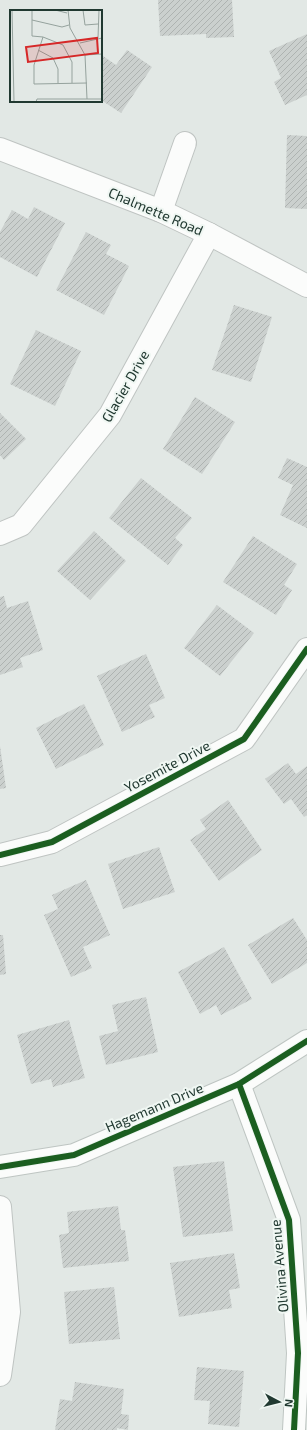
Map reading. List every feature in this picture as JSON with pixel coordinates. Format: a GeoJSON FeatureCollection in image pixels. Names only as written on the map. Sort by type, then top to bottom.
{"type":"FeatureCollection","features":[{"type":"Feature","properties":{"kind":"street"},"geometry":{"type":"LineString","coordinates":[[161,211],[185,142]]}},
{"type":"Feature","properties":{"kind":"street","name":"Chalmette Road"},"geometry":{"type":"LineString","coordinates":[[0,149],[161,211],[209,234],[307,286]]}},
{"type":"Feature","properties":{"kind":"street","name":"Glacier Drive"},"geometry":{"type":"LineString","coordinates":[[0,534],[21,525],[110,415],[209,234]]}},
{"type":"Feature","properties":{"kind":"street","name":"Yosemite Drive"},"geometry":{"type":"LineString","coordinates":[[0,855],[52,842],[244,739],[307,649]]}},
{"type":"Feature","properties":{"kind":"street","name":"Hagemann Drive"},"geometry":{"type":"LineString","coordinates":[[0,1167],[74,1155],[239,1084],[307,1041]]}},
{"type":"Feature","properties":{"kind":"street","name":"Olivina Avenue"},"geometry":{"type":"LineString","coordinates":[[239,1084],[289,1220],[298,1353],[294,1430]]}},
{"type":"Feature","properties":{"kind":"street"},"geometry":{"type":"LineString","coordinates":[[0,1206],[9,1312],[0,1376]]}},
{"type":"Feature","properties":{"kind":"building"},"geometry":{"type":"Polygon","coordinates":[[[158,0],[232,0],[234,37],[206,38],[206,34],[160,36],[158,0]]]}},
{"type":"Feature","properties":{"kind":"building"},"geometry":{"type":"Polygon","coordinates":[[[307,34],[307,95],[285,105],[274,82],[281,78],[269,51],[307,34]]]}},
{"type":"Feature","properties":{"kind":"building"},"geometry":{"type":"Polygon","coordinates":[[[127,50],[152,67],[121,113],[102,101],[102,58],[103,56],[116,65],[127,50]]]}},
{"type":"Feature","properties":{"kind":"building"},"geometry":{"type":"Polygon","coordinates":[[[287,135],[307,136],[307,209],[285,208],[287,135]]]}},
{"type":"Feature","properties":{"kind":"building"},"geometry":{"type":"Polygon","coordinates":[[[34,207],[65,223],[37,277],[0,257],[0,232],[12,210],[28,219],[34,207]]]}},
{"type":"Feature","properties":{"kind":"building"},"geometry":{"type":"Polygon","coordinates":[[[86,232],[111,245],[106,254],[129,266],[104,315],[56,290],[86,232]]]}},
{"type":"Feature","properties":{"kind":"building"},"geometry":{"type":"Polygon","coordinates":[[[234,305],[272,317],[251,382],[212,370],[234,305]]]}},
{"type":"Feature","properties":{"kind":"building"},"geometry":{"type":"Polygon","coordinates":[[[36,330],[81,351],[55,406],[10,384],[36,330]]]}},
{"type":"Feature","properties":{"kind":"building"},"geometry":{"type":"Polygon","coordinates":[[[195,397],[235,422],[202,474],[163,449],[195,397]]]}},
{"type":"Feature","properties":{"kind":"building"},"geometry":{"type":"Polygon","coordinates":[[[0,413],[26,439],[4,460],[0,455],[0,413]]]}},
{"type":"Feature","properties":{"kind":"building"},"geometry":{"type":"Polygon","coordinates":[[[287,458],[307,467],[307,528],[280,515],[293,485],[278,478],[287,458]]]}},
{"type":"Feature","properties":{"kind":"building"},"geometry":{"type":"Polygon","coordinates":[[[141,478],[192,518],[175,538],[183,545],[168,565],[109,518],[141,478]]]}},
{"type":"Feature","properties":{"kind":"building"},"geometry":{"type":"Polygon","coordinates":[[[94,531],[126,561],[90,600],[57,571],[94,531]]]}},
{"type":"Feature","properties":{"kind":"building"},"geometry":{"type":"Polygon","coordinates":[[[253,536],[297,564],[284,585],[292,590],[276,615],[223,582],[253,536]]]}},
{"type":"Feature","properties":{"kind":"building"},"geometry":{"type":"Polygon","coordinates":[[[4,596],[7,608],[28,601],[43,650],[20,658],[23,667],[0,675],[0,597],[4,596]]]}},
{"type":"Feature","properties":{"kind":"building"},"geometry":{"type":"Polygon","coordinates":[[[217,605],[254,633],[220,676],[184,648],[217,605]]]}},
{"type":"Feature","properties":{"kind":"building"},"geometry":{"type":"Polygon","coordinates":[[[146,654],[165,698],[149,705],[155,717],[122,732],[97,676],[146,654]]]}},
{"type":"Feature","properties":{"kind":"building"},"geometry":{"type":"Polygon","coordinates":[[[84,704],[104,745],[56,769],[36,728],[84,704]]]}},
{"type":"Feature","properties":{"kind":"building"},"geometry":{"type":"Polygon","coordinates":[[[0,746],[6,788],[0,789],[0,746]]]}},
{"type":"Feature","properties":{"kind":"building"},"geometry":{"type":"Polygon","coordinates":[[[288,763],[296,774],[307,766],[307,815],[304,817],[291,799],[284,804],[265,779],[288,763]]]}},
{"type":"Feature","properties":{"kind":"building"},"geometry":{"type":"Polygon","coordinates":[[[228,800],[262,850],[219,881],[190,840],[206,829],[200,820],[228,800]]]}},
{"type":"Feature","properties":{"kind":"building"},"geometry":{"type":"Polygon","coordinates":[[[159,847],[175,892],[123,909],[108,864],[159,847]]]}},
{"type":"Feature","properties":{"kind":"building"},"geometry":{"type":"Polygon","coordinates":[[[86,880],[110,935],[83,947],[92,968],[71,977],[44,915],[58,909],[52,895],[86,880]]]}},
{"type":"Feature","properties":{"kind":"building"},"geometry":{"type":"Polygon","coordinates":[[[293,918],[307,940],[307,963],[272,984],[248,945],[293,918]]]}},
{"type":"Feature","properties":{"kind":"building"},"geometry":{"type":"Polygon","coordinates":[[[0,935],[3,935],[6,974],[0,975],[0,935]]]}},
{"type":"Feature","properties":{"kind":"building"},"geometry":{"type":"Polygon","coordinates":[[[224,947],[252,999],[221,1015],[216,1005],[200,1014],[178,972],[224,947]]]}},
{"type":"Feature","properties":{"kind":"building"},"geometry":{"type":"Polygon","coordinates":[[[146,997],[158,1052],[106,1065],[99,1036],[118,1031],[112,1005],[146,997]]]}},
{"type":"Feature","properties":{"kind":"building"},"geometry":{"type":"Polygon","coordinates":[[[69,1020],[85,1078],[53,1087],[51,1079],[31,1084],[17,1035],[69,1020]]]}},
{"type":"Feature","properties":{"kind":"building"},"geometry":{"type":"Polygon","coordinates":[[[224,1161],[233,1231],[183,1237],[173,1167],[224,1161]]]}},
{"type":"Feature","properties":{"kind":"building"},"geometry":{"type":"Polygon","coordinates":[[[118,1206],[121,1230],[125,1230],[129,1261],[63,1268],[59,1235],[69,1233],[67,1212],[118,1206]]]}},
{"type":"Feature","properties":{"kind":"building"},"geometry":{"type":"Polygon","coordinates":[[[234,1253],[240,1288],[229,1290],[232,1308],[179,1317],[170,1263],[234,1253]]]}},
{"type":"Feature","properties":{"kind":"building"},"geometry":{"type":"Polygon","coordinates":[[[114,1287],[120,1339],[69,1344],[64,1292],[114,1287]]]}},
{"type":"Feature","properties":{"kind":"building"},"geometry":{"type":"Polygon","coordinates":[[[197,1367],[244,1371],[239,1427],[208,1424],[210,1401],[194,1400],[197,1367]]]}},
{"type":"Feature","properties":{"kind":"building"},"geometry":{"type":"Polygon","coordinates":[[[75,1382],[124,1389],[121,1414],[129,1415],[128,1430],[117,1428],[117,1430],[55,1430],[60,1399],[72,1401],[75,1382]]]}},
{"type":"Feature","properties":{"kind":"cycle path"},"geometry":{"type":"LineString","coordinates":[[0,855],[52,842],[244,739],[307,649]]}},
{"type":"Feature","properties":{"kind":"cycle path"},"geometry":{"type":"LineString","coordinates":[[0,1167],[74,1155],[239,1084],[307,1041]]}},
{"type":"Feature","properties":{"kind":"cycle path"},"geometry":{"type":"LineString","coordinates":[[239,1084],[289,1220],[298,1353],[294,1430]]}}]}
